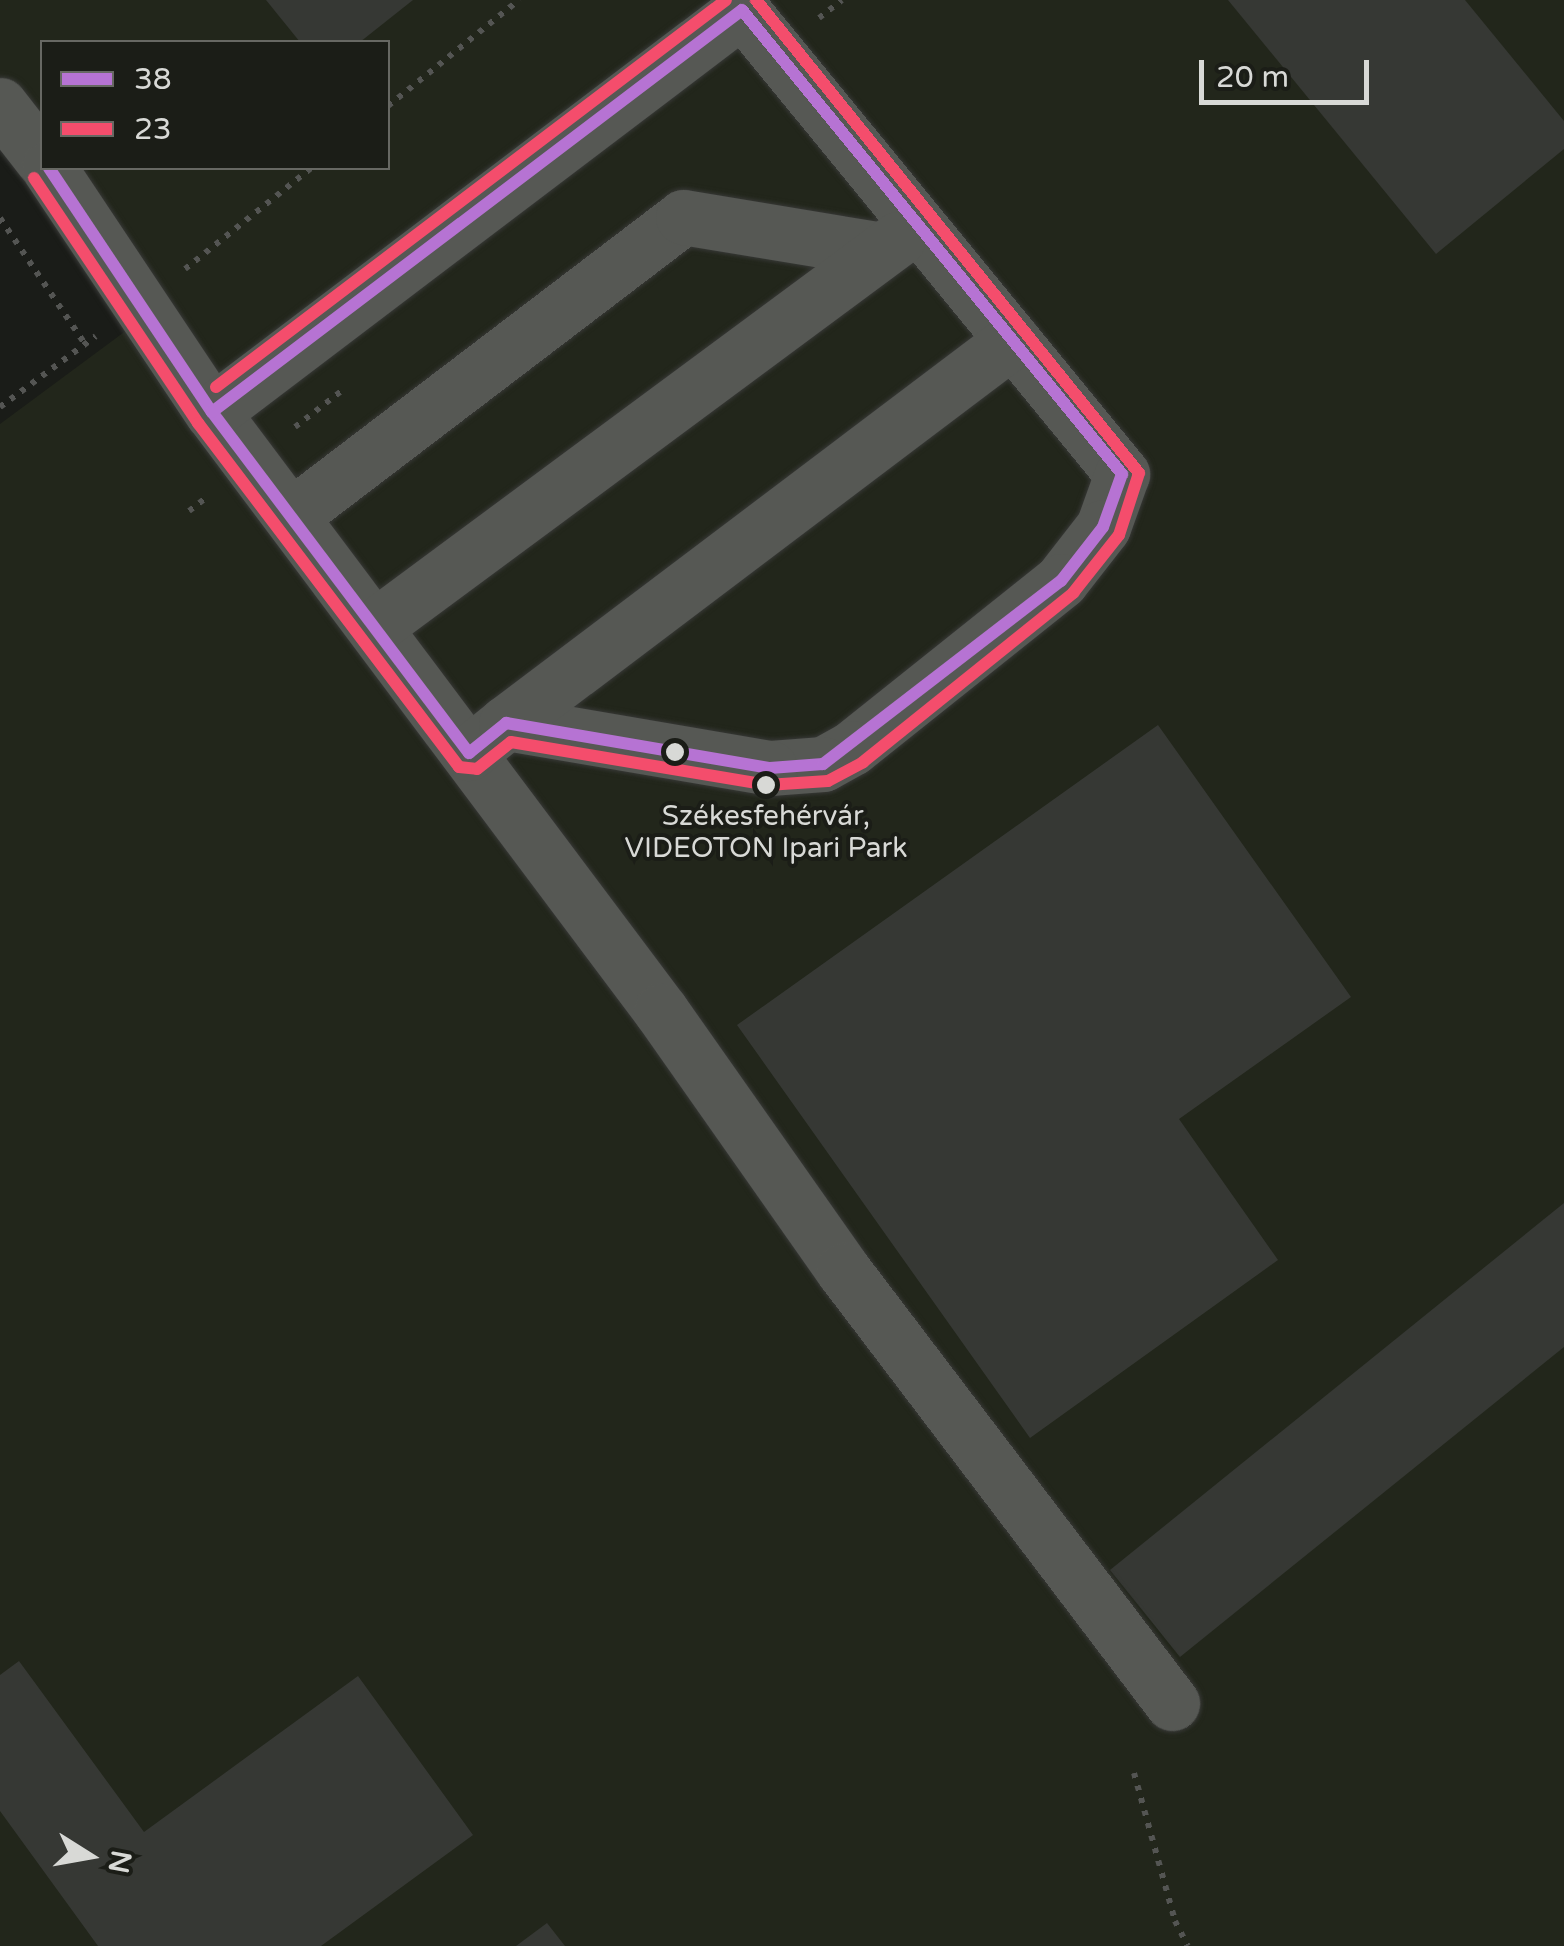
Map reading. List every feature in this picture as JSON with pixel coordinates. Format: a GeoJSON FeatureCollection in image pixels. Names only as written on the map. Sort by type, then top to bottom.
{"type":"FeatureCollection","features":[{"type":"Feature","properties":{"kind":"street"},"geometry":{"type":"LineString","coordinates":[[212,412],[742,10],[900,237],[1012,340],[1122,474],[1104,526],[1061,580],[852,748],[823,764],[770,768],[488,738]]}},
{"type":"Feature","properties":{"kind":"street"},"geometry":{"type":"LineString","coordinates":[[0,105],[40,156]]}},
{"type":"Feature","properties":{"kind":"street"},"geometry":{"type":"LineString","coordinates":[[50,170],[212,412],[374,627],[488,738],[842,1270],[1172,1703]]}},
{"type":"Feature","properties":{"kind":"street"},"geometry":{"type":"LineString","coordinates":[[291,516],[683,217],[900,237]]}},
{"type":"Feature","properties":{"kind":"street"},"geometry":{"type":"LineString","coordinates":[[374,627],[900,237]]}},
{"type":"Feature","properties":{"kind":"street"},"geometry":{"type":"LineString","coordinates":[[488,738],[1012,340]]}},
{"type":"Feature","properties":{"kind":"path"},"geometry":{"type":"LineString","coordinates":[[390,104],[520,0]]}},
{"type":"Feature","properties":{"kind":"path"},"geometry":{"type":"LineString","coordinates":[[0,218],[85,344]]}},
{"type":"Feature","properties":{"kind":"path"},"geometry":{"type":"LineString","coordinates":[[1134,1773],[1175,1921],[1188,1946]]}},
{"type":"Feature","properties":{"kind":"shaded area"},"geometry":{"type":"Polygon","coordinates":[[[0,0],[1564,0],[1564,1946],[0,1946],[0,424],[131,327],[0,130],[0,0]]]}},
{"type":"Feature","properties":{"kind":"building"},"geometry":{"type":"Polygon","coordinates":[[[266,0],[413,0],[363,40],[298,40],[266,0]]]}},
{"type":"Feature","properties":{"kind":"building"},"geometry":{"type":"Polygon","coordinates":[[[1228,0],[1465,0],[1564,121],[1564,149],[1436,254],[1228,0]]]}},
{"type":"Feature","properties":{"kind":"building"},"geometry":{"type":"Polygon","coordinates":[[[1158,725],[1351,997],[1179,1119],[1278,1260],[1030,1438],[737,1025],[1158,725]]]}},
{"type":"Feature","properties":{"kind":"building"},"geometry":{"type":"Polygon","coordinates":[[[1564,1203],[1564,1347],[1180,1657],[1110,1570],[1564,1203]]]}},
{"type":"Feature","properties":{"kind":"building"},"geometry":{"type":"Polygon","coordinates":[[[19,1661],[144,1832],[358,1676],[473,1835],[321,1946],[98,1946],[0,1811],[0,1675],[19,1661]]]}},
{"type":"Feature","properties":{"kind":"building"},"geometry":{"type":"Polygon","coordinates":[[[547,1923],[565,1946],[516,1946],[547,1923]]]}},
{"type":"Feature","properties":{"kind":"transit line","name":"23"},"geometry":{"type":"LineString","coordinates":[[216,387],[726,0]]}},
{"type":"Feature","properties":{"kind":"transit line","name":"23"},"geometry":{"type":"LineString","coordinates":[[34,178],[198,423],[459,767],[477,769],[511,742],[767,785],[828,781],[863,762],[1073,593],[1119,535],[1139,473],[756,0]]}},
{"type":"Feature","properties":{"kind":"transit line","name":"38"},"geometry":{"type":"LineString","coordinates":[[742,10],[1122,474]]}},
{"type":"Feature","properties":{"kind":"transit line","name":"38"},"geometry":{"type":"LineString","coordinates":[[212,412],[742,10]]}},
{"type":"Feature","properties":{"kind":"transit line","name":"38"},"geometry":{"type":"LineString","coordinates":[[50,170],[212,412],[469,753]]}},
{"type":"Feature","properties":{"kind":"transit line","name":"38"},"geometry":{"type":"LineString","coordinates":[[469,753],[506,723],[770,768],[823,764],[1061,581],[1103,527],[1122,474]]}},
{"type":"Feature","properties":{"kind":"place","name":"Székesfehérvár, VIDEOTON Ipari Park"},"geometry":{"type":"Point","coordinates":[766,785]}}]}
